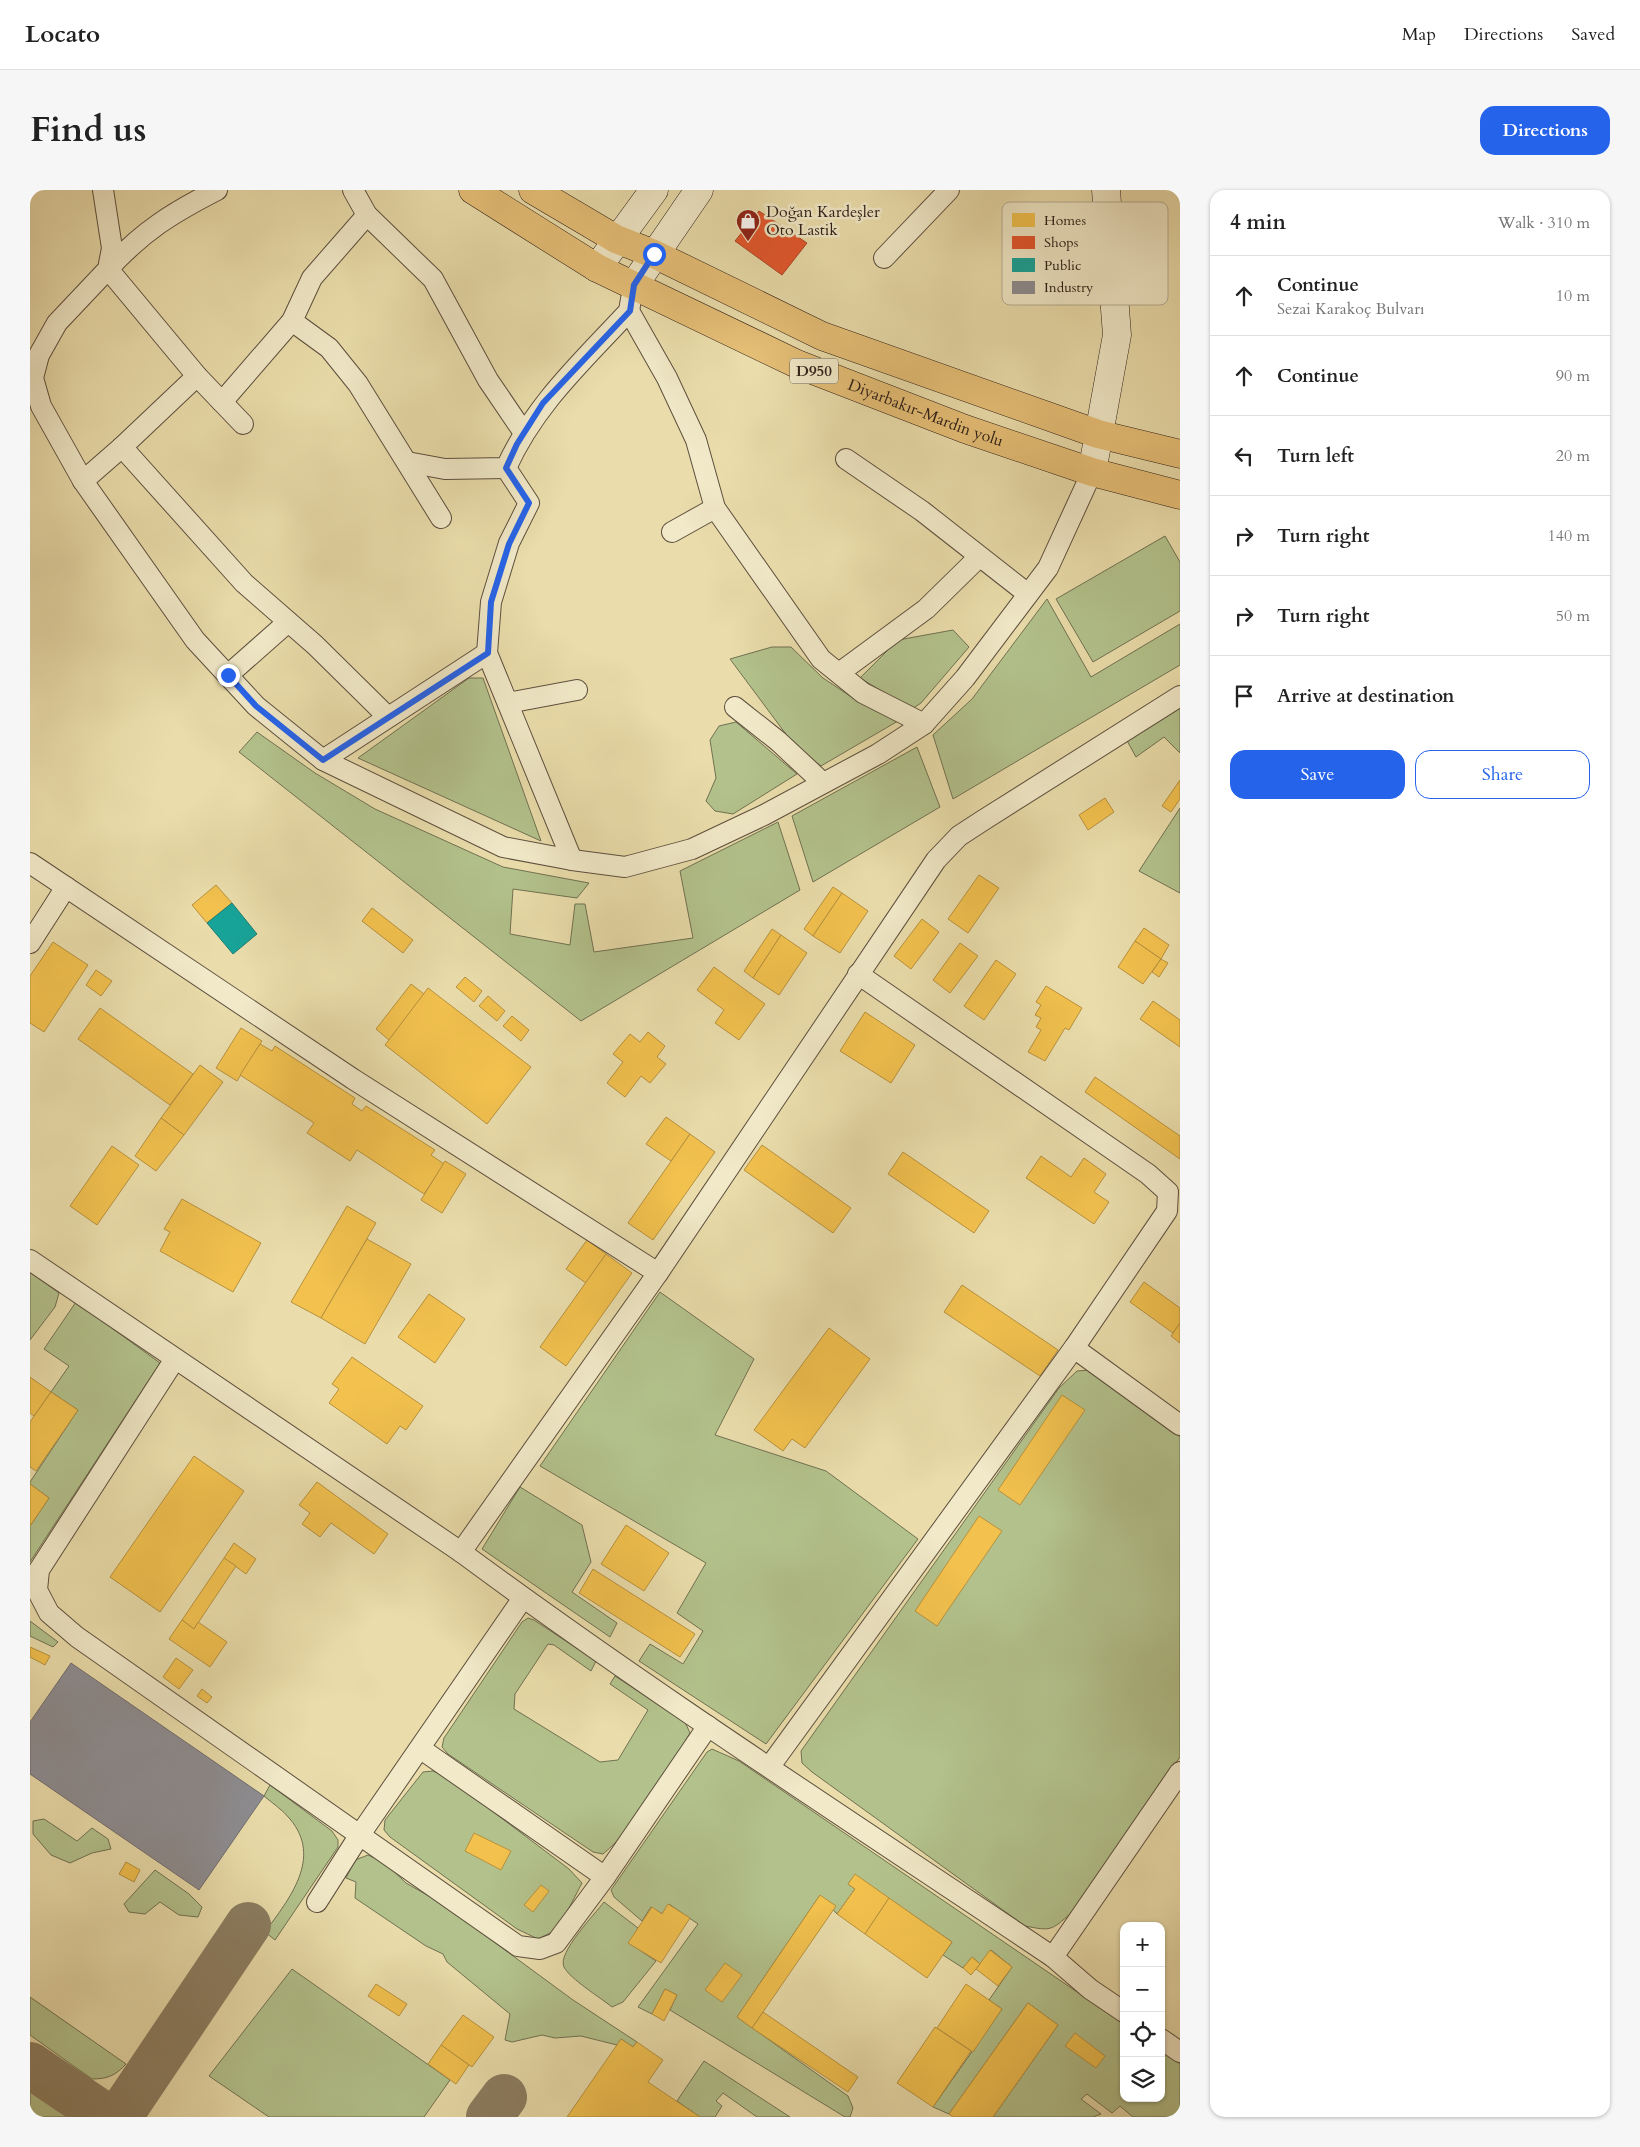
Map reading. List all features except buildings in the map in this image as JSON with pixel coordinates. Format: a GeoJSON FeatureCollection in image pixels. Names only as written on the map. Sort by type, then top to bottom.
{"type":"FeatureCollection","features":[{"type":"Feature","properties":{"kind":"highway","name":"Diyarbakır-Mardin yolu"},"geometry":{"type":"LineString","coordinates":[[472,190],[597,268],[632,298],[966,429],[1092,472],[1180,495]]}},
{"type":"Feature","properties":{"kind":"highway","name":"D950"},"geometry":{"type":"LineString","coordinates":[[533,190],[616,239],[654,254],[822,336],[1098,434],[1180,454]]}},
{"type":"Feature","properties":{"kind":"street"},"geometry":{"type":"LineString","coordinates":[[103,190],[112,248],[108,268]]}},
{"type":"Feature","properties":{"kind":"street"},"geometry":{"type":"LineString","coordinates":[[217,190],[176,211],[132,242],[56,323],[39,355],[33,378],[41,406],[83,481],[195,640],[256,706],[323,760],[502,847],[572,860],[625,867],[692,850],[878,754],[924,724],[965,678],[1048,568],[1092,472],[1117,335],[1115,305]]}},
{"type":"Feature","properties":{"kind":"street"},"geometry":{"type":"LineString","coordinates":[[353,190],[367,215],[433,279],[488,380],[524,433]]}},
{"type":"Feature","properties":{"kind":"street"},"geometry":{"type":"LineString","coordinates":[[597,268],[616,239],[654,190]]}},
{"type":"Feature","properties":{"kind":"street"},"geometry":{"type":"LineString","coordinates":[[506,468],[524,433],[543,403],[632,298],[654,254],[699,190]]}},
{"type":"Feature","properties":{"kind":"street"},"geometry":{"type":"LineString","coordinates":[[884,258],[949,190]]}},
{"type":"Feature","properties":{"kind":"street"},"geometry":{"type":"LineString","coordinates":[[222,402],[292,321],[312,278],[367,215]]}},
{"type":"Feature","properties":{"kind":"street"},"geometry":{"type":"LineString","coordinates":[[108,268],[197,376],[243,424]]}},
{"type":"Feature","properties":{"kind":"street"},"geometry":{"type":"LineString","coordinates":[[632,298],[696,440],[715,508],[821,659],[863,693],[924,724]]}},
{"type":"Feature","properties":{"kind":"street"},"geometry":{"type":"LineString","coordinates":[[292,321],[329,348],[352,376],[441,518]]}},
{"type":"Feature","properties":{"kind":"street"},"geometry":{"type":"LineString","coordinates":[[83,481],[197,376]]}},
{"type":"Feature","properties":{"kind":"street"},"geometry":{"type":"LineString","coordinates":[[122,447],[244,583],[388,717]]}},
{"type":"Feature","properties":{"kind":"street"},"geometry":{"type":"LineString","coordinates":[[846,459],[922,511],[1028,594]]}},
{"type":"Feature","properties":{"kind":"street"},"geometry":{"type":"LineString","coordinates":[[407,462],[445,469],[506,468]]}},
{"type":"Feature","properties":{"kind":"street"},"geometry":{"type":"LineString","coordinates":[[506,468],[529,503],[509,544],[491,602],[488,653],[572,860]]}},
{"type":"Feature","properties":{"kind":"street"},"geometry":{"type":"LineString","coordinates":[[672,532],[715,508]]}},
{"type":"Feature","properties":{"kind":"street"},"geometry":{"type":"LineString","coordinates":[[839,673],[926,609],[979,557]]}},
{"type":"Feature","properties":{"kind":"street"},"geometry":{"type":"LineString","coordinates":[[228,675],[288,622]]}},
{"type":"Feature","properties":{"kind":"street"},"geometry":{"type":"LineString","coordinates":[[323,760],[488,653]]}},
{"type":"Feature","properties":{"kind":"street"},"geometry":{"type":"LineString","coordinates":[[508,703],[577,690]]}},
{"type":"Feature","properties":{"kind":"street"},"geometry":{"type":"LineString","coordinates":[[461,1552],[658,1273],[936,860],[959,836],[1180,696]]}},
{"type":"Feature","properties":{"kind":"street"},"geometry":{"type":"LineString","coordinates":[[735,707],[778,741],[823,783]]}},
{"type":"Feature","properties":{"kind":"street"},"geometry":{"type":"LineString","coordinates":[[30,864],[352,1079],[658,1273]]}},
{"type":"Feature","properties":{"kind":"street"},"geometry":{"type":"LineString","coordinates":[[30,942],[66,887]]}},
{"type":"Feature","properties":{"kind":"street"},"geometry":{"type":"LineString","coordinates":[[770,1766],[1074,1348],[1166,1211],[1168,1192],[1148,1174],[858,974]]}},
{"type":"Feature","properties":{"kind":"street"},"geometry":{"type":"LineString","coordinates":[[30,1260],[461,1552],[523,1598],[708,1726],[1053,1957],[1090,1988],[1120,2009]]}},
{"type":"Feature","properties":{"kind":"street"},"geometry":{"type":"LineString","coordinates":[[1074,1348],[1180,1425]]}},
{"type":"Feature","properties":{"kind":"street"},"geometry":{"type":"LineString","coordinates":[[175,1359],[39,1570],[37,1590],[49,1613],[77,1637],[518,1946],[540,1950],[556,1943],[605,1877],[708,1726]]}},
{"type":"Feature","properties":{"kind":"street"},"geometry":{"type":"LineString","coordinates":[[316,1902],[359,1836],[421,1749],[523,1598]]}},
{"type":"Feature","properties":{"kind":"street"},"geometry":{"type":"LineString","coordinates":[[421,1749],[605,1877]]}},
{"type":"Feature","properties":{"kind":"street"},"geometry":{"type":"LineString","coordinates":[[1053,1957],[1180,1772]]}},
{"type":"Feature","properties":{"kind":"street"},"geometry":{"type":"LineString","coordinates":[[1165,2042],[1180,2052]]}},
{"type":"Feature","properties":{"kind":"green space"},"geometry":{"type":"Polygon","coordinates":[[[1165,536],[1180,562],[1180,611],[1093,662],[1056,599],[1165,536]]]}},
{"type":"Feature","properties":{"kind":"green space"},"geometry":{"type":"Polygon","coordinates":[[[1047,599],[1091,677],[1180,624],[1180,665],[953,799],[933,735],[972,699],[1047,599]]]}},
{"type":"Feature","properties":{"kind":"green space"},"geometry":{"type":"Polygon","coordinates":[[[953,630],[969,647],[921,703],[912,709],[860,678],[898,640],[953,630]]]}},
{"type":"Feature","properties":{"kind":"green space"},"geometry":{"type":"Polygon","coordinates":[[[772,647],[791,647],[823,678],[853,698],[898,721],[821,766],[794,745],[730,659],[772,647]]]}},
{"type":"Feature","properties":{"kind":"green space"},"geometry":{"type":"Polygon","coordinates":[[[469,678],[483,678],[541,841],[358,758],[469,678]]]}},
{"type":"Feature","properties":{"kind":"green space"},"geometry":{"type":"Polygon","coordinates":[[[1180,704],[1180,753],[1164,737],[1136,757],[1125,737],[1180,704]]]}},
{"type":"Feature","properties":{"kind":"green space"},"geometry":{"type":"Polygon","coordinates":[[[736,722],[797,774],[733,814],[715,811],[706,801],[716,778],[710,740],[719,726],[736,722]]]}},
{"type":"Feature","properties":{"kind":"green space"},"geometry":{"type":"Polygon","coordinates":[[[257,732],[315,773],[375,809],[503,867],[589,883],[577,898],[513,889],[510,934],[570,945],[575,904],[585,904],[594,952],[693,938],[680,871],[778,822],[800,890],[581,1021],[239,752],[257,732]]]}},
{"type":"Feature","properties":{"kind":"green space"},"geometry":{"type":"Polygon","coordinates":[[[917,747],[940,807],[813,882],[792,816],[917,747]]]}},
{"type":"Feature","properties":{"kind":"green space"},"geometry":{"type":"Polygon","coordinates":[[[1180,808],[1180,893],[1139,871],[1180,808]]]}},
{"type":"Feature","properties":{"kind":"green space"},"geometry":{"type":"Polygon","coordinates":[[[30,1272],[59,1293],[55,1307],[30,1340],[30,1272]]]}},
{"type":"Feature","properties":{"kind":"green space"},"geometry":{"type":"Polygon","coordinates":[[[660,1292],[754,1359],[715,1435],[826,1471],[918,1539],[766,1744],[639,1661],[650,1644],[683,1664],[703,1631],[677,1613],[706,1563],[540,1466],[660,1292]]]}},
{"type":"Feature","properties":{"kind":"green space"},"geometry":{"type":"Polygon","coordinates":[[[76,1302],[160,1363],[30,1562],[30,1526],[49,1498],[30,1484],[30,1482],[78,1410],[51,1392],[69,1366],[44,1349],[76,1302]]]}},
{"type":"Feature","properties":{"kind":"green space"},"geometry":{"type":"Polygon","coordinates":[[[1090,1370],[1180,1437],[1180,1757],[1071,1913],[1055,1926],[1040,1929],[1025,1926],[812,1772],[802,1763],[801,1751],[1059,1388],[1077,1371],[1090,1370]]]}},
{"type":"Feature","properties":{"kind":"green space"},"geometry":{"type":"Polygon","coordinates":[[[520,1487],[582,1525],[591,1562],[572,1592],[617,1623],[610,1637],[482,1549],[520,1487]]]}},
{"type":"Feature","properties":{"kind":"green space"},"geometry":{"type":"Polygon","coordinates":[[[528,1618],[534,1620],[596,1661],[591,1671],[554,1645],[548,1644],[515,1694],[514,1709],[600,1762],[618,1760],[648,1710],[610,1684],[615,1676],[685,1722],[690,1733],[640,1813],[616,1842],[603,1854],[593,1852],[448,1754],[442,1747],[444,1738],[522,1622],[528,1618]]]}},
{"type":"Feature","properties":{"kind":"green space"},"geometry":{"type":"Polygon","coordinates":[[[30,1621],[58,1642],[53,1647],[30,1636],[30,1621]]]}},
{"type":"Feature","properties":{"kind":"green space"},"geometry":{"type":"Polygon","coordinates":[[[712,1749],[739,1761],[1120,2021],[1120,2102],[1165,2102],[1165,2054],[1180,2064],[1180,2117],[1133,2117],[1120,2106],[1112,2113],[1087,2094],[1081,2099],[1101,2114],[1093,2117],[993,2117],[1058,2025],[1028,2003],[949,2114],[933,2107],[1002,2009],[989,2000],[1012,1967],[991,1950],[980,1964],[972,1957],[963,1968],[943,1955],[952,1942],[855,1875],[848,1884],[855,1889],[837,1914],[820,1895],[737,2017],[848,2096],[853,2108],[850,2117],[845,2117],[670,2010],[677,1995],[665,1989],[652,2014],[638,2007],[698,1924],[669,1904],[662,1914],[651,1907],[642,1921],[614,1897],[611,1890],[707,1752],[712,1749]]]}},
{"type":"Feature","properties":{"kind":"green space"},"geometry":{"type":"Polygon","coordinates":[[[433,1771],[447,1777],[569,1869],[582,1883],[558,1929],[538,1939],[517,1929],[390,1837],[384,1830],[385,1820],[423,1772],[433,1771]]]}},
{"type":"Feature","properties":{"kind":"green space"},"geometry":{"type":"Polygon","coordinates":[[[270,1785],[332,1831],[338,1840],[338,1847],[275,1940],[265,1932],[284,1906],[299,1878],[303,1863],[303,1848],[299,1834],[290,1819],[264,1796],[270,1785]]]}},
{"type":"Feature","properties":{"kind":"green space"},"geometry":{"type":"Polygon","coordinates":[[[44,1819],[77,1841],[92,1828],[108,1839],[111,1849],[92,1853],[70,1863],[51,1855],[33,1834],[33,1821],[44,1819]]]}},
{"type":"Feature","properties":{"kind":"green space"},"geometry":{"type":"Polygon","coordinates":[[[368,1855],[385,1863],[406,1883],[441,1903],[573,2000],[637,2042],[633,2047],[621,2039],[617,2045],[581,2036],[555,2038],[542,2035],[512,2042],[505,2040],[510,2014],[447,1962],[443,1954],[426,1946],[355,1898],[356,1882],[346,1878],[355,1860],[368,1855]]]}},
{"type":"Feature","properties":{"kind":"green space"},"geometry":{"type":"Polygon","coordinates":[[[155,1870],[189,1894],[202,1907],[198,1917],[179,1915],[160,1902],[145,1914],[129,1912],[124,1904],[155,1870]]]}},
{"type":"Feature","properties":{"kind":"green space"},"geometry":{"type":"Polygon","coordinates":[[[604,1902],[638,1928],[629,1943],[656,1961],[623,2002],[612,2007],[572,1977],[564,1967],[563,1961],[571,1943],[604,1902]]]}},
{"type":"Feature","properties":{"kind":"green space"},"geometry":{"type":"Polygon","coordinates":[[[292,1969],[450,2080],[424,2117],[269,2117],[209,2076],[292,1969]]]}},
{"type":"Feature","properties":{"kind":"green space"},"geometry":{"type":"Polygon","coordinates":[[[30,1997],[126,2064],[111,2076],[92,2079],[30,2035],[30,1997]]]}},
{"type":"Feature","properties":{"kind":"green space"},"geometry":{"type":"Polygon","coordinates":[[[704,2061],[790,2117],[757,2117],[723,2093],[716,2101],[722,2106],[715,2117],[700,2117],[677,2101],[704,2061]]]}},
{"type":"Feature","properties":{"kind":"green space"},"geometry":{"type":"Polygon","coordinates":[[[30,2088],[71,2117],[30,2117],[30,2088]]]}},
{"type":"Feature","properties":{"kind":"taxiway"},"geometry":{"type":"LineString","coordinates":[[119,2117],[248,1925]]}},
{"type":"Feature","properties":{"kind":"taxiway"},"geometry":{"type":"LineString","coordinates":[[30,2065],[107,2117]]}},
{"type":"Feature","properties":{"kind":"taxiway"},"geometry":{"type":"LineString","coordinates":[[489,2117],[504,2097]]}},
{"type":"Feature","properties":{"kind":"place","name":"Doğan Kardeşler Oto Lastik"},"geometry":{"type":"Point","coordinates":[748,242]}},
{"type":"Feature","properties":{"kind":"route"},"geometry":{"type":"LineString","coordinates":[[228,675],[256,706],[323,760],[488,653],[491,602],[509,544],[529,503],[506,468],[517,444],[543,403],[630,311],[634,285],[654,254]]}}]}
